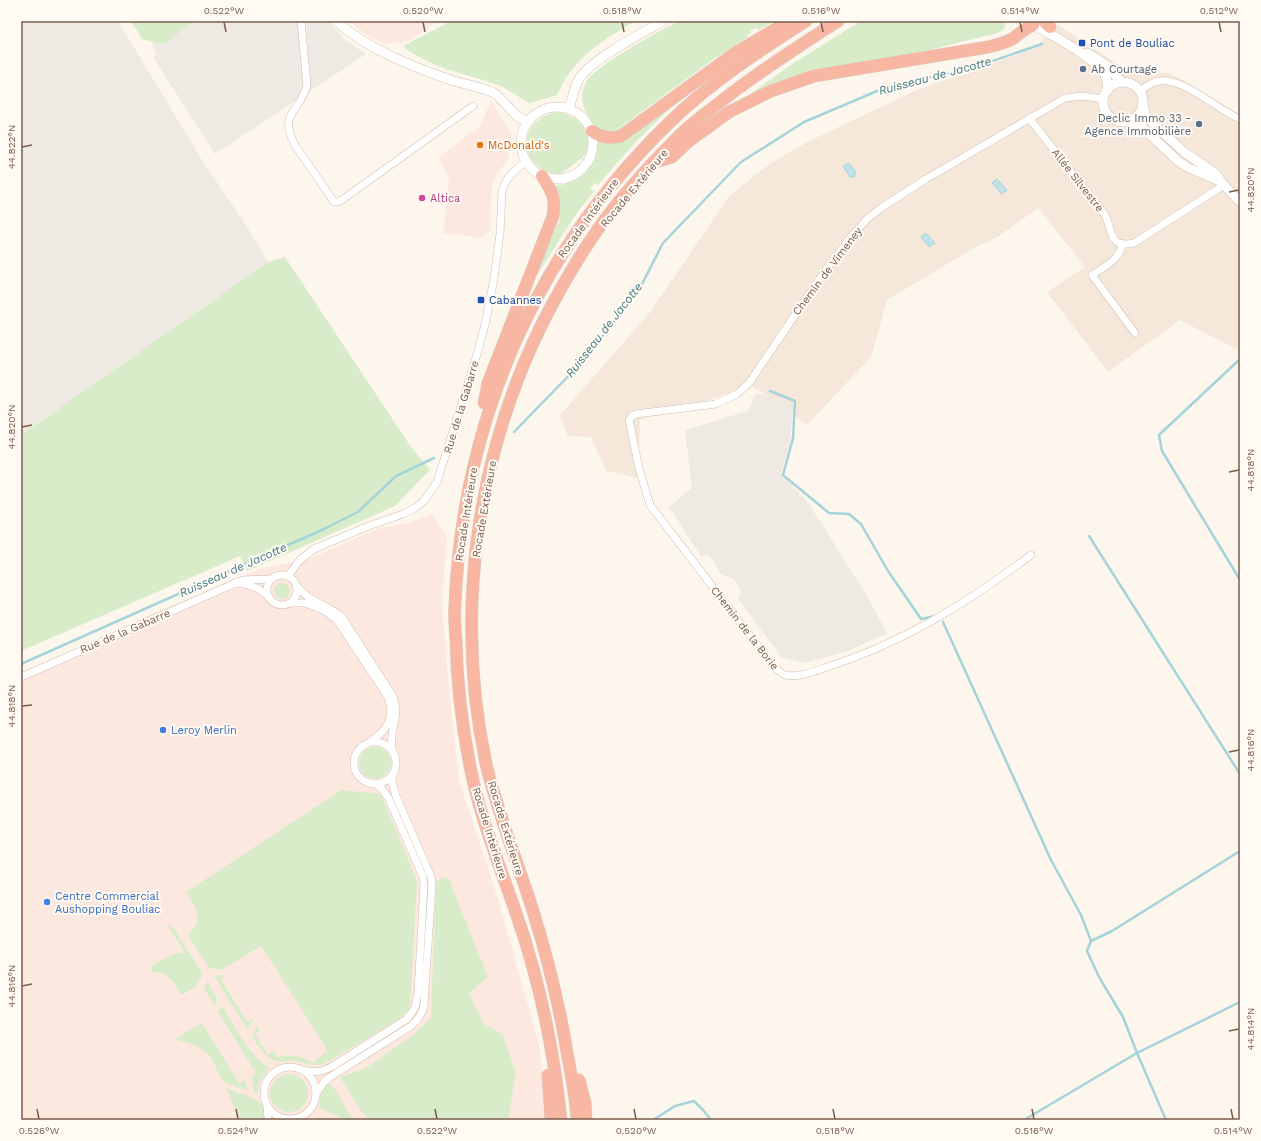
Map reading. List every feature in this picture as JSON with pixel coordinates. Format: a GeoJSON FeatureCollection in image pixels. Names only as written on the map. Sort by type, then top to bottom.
{"type":"FeatureCollection","features":[{"type":"Feature","properties":{"kind":"highway"},"geometry":{"type":"LineString","coordinates":[[592,131],[606,138],[621,136],[735,54],[789,21]]}},
{"type":"Feature","properties":{"kind":"highway","name":"Rocade Intérieure"},"geometry":{"type":"LineString","coordinates":[[561,1120],[545,1020],[535,977],[517,916],[492,845],[472,775],[461,718],[457,671],[455,606],[459,550],[470,480],[480,436],[497,386],[513,346],[544,283],[563,251],[587,216],[645,147],[673,119],[743,63],[806,21]]}},
{"type":"Feature","properties":{"kind":"highway","name":"Rocade Extérieure"},"geometry":{"type":"LineString","coordinates":[[577,1120],[576,1103],[561,1018],[549,966],[533,911],[508,841],[492,783],[479,722],[473,671],[471,609],[475,554],[486,480],[514,389],[530,348],[558,292],[616,205],[682,133],[753,76],[838,21]]}},
{"type":"Feature","properties":{"kind":"highway"},"geometry":{"type":"LineString","coordinates":[[654,162],[672,156],[689,141],[729,112],[771,91],[814,76],[988,47],[1003,43],[1013,38],[1027,27],[1042,24]]}},
{"type":"Feature","properties":{"kind":"highway"},"geometry":{"type":"LineString","coordinates":[[470,480],[476,434],[488,383],[553,216],[555,204],[554,196],[550,187],[542,176]]}},
{"type":"Feature","properties":{"kind":"highway"},"geometry":{"type":"LineString","coordinates":[[561,1018],[585,1102],[586,1120]]}},
{"type":"Feature","properties":{"kind":"highway"},"geometry":{"type":"LineString","coordinates":[[545,1020],[551,1120]]}},
{"type":"Feature","properties":{"kind":"street"},"geometry":{"type":"LineString","coordinates":[[301,21],[307,84],[306,92],[292,112],[289,120],[289,128],[296,145],[334,202],[338,202],[473,106]]}},
{"type":"Feature","properties":{"kind":"street"},"geometry":{"type":"LineString","coordinates":[[336,21],[379,51],[429,72],[492,92],[497,95],[516,115],[527,123]]}},
{"type":"Feature","properties":{"kind":"street"},"geometry":{"type":"LineString","coordinates":[[569,109],[580,79],[586,70],[610,53],[663,21]]}},
{"type":"Feature","properties":{"kind":"street"},"geometry":{"type":"LineString","coordinates":[[1021,21],[1042,24],[1106,65],[1121,82]]}},
{"type":"Feature","properties":{"kind":"street"},"geometry":{"type":"LineString","coordinates":[[1042,24],[1055,36],[1094,64],[1106,78],[1104,105],[1109,116],[1114,119],[1137,124],[1178,162],[1223,184]]}},
{"type":"Feature","properties":{"kind":"street"},"geometry":{"type":"LineString","coordinates":[[1140,91],[1154,82],[1163,80],[1170,81],[1187,88],[1240,119]]}},
{"type":"Feature","properties":{"kind":"street"},"geometry":{"type":"LineString","coordinates":[[1106,94],[1115,84],[1121,82],[1132,84],[1140,91],[1145,114],[1149,120],[1184,152],[1216,174],[1240,202]]}},
{"type":"Feature","properties":{"kind":"street","name":"Chemin de Vimeney"},"geometry":{"type":"LineString","coordinates":[[629,420],[636,414],[716,404],[737,394],[749,383],[827,268],[867,219],[881,208],[926,179],[1065,98],[1106,94]]}},
{"type":"Feature","properties":{"kind":"street"},"geometry":{"type":"LineString","coordinates":[[1126,121],[1133,119],[1138,115],[1143,103]]}},
{"type":"Feature","properties":{"kind":"street"},"geometry":{"type":"LineString","coordinates":[[557,107],[569,109],[579,114],[586,121],[592,131],[594,143],[592,155],[586,166],[577,174],[566,179],[554,179],[542,176],[533,170],[526,162],[522,152],[521,142],[523,132],[527,123],[535,114],[546,109],[557,107]]}},
{"type":"Feature","properties":{"kind":"street","name":"Allée Silvestre"},"geometry":{"type":"LineString","coordinates":[[1029,118],[1106,215],[1109,221],[1111,234],[1116,241],[1122,244]]}},
{"type":"Feature","properties":{"kind":"street"},"geometry":{"type":"LineString","coordinates":[[1193,170],[1198,161]]}},
{"type":"Feature","properties":{"kind":"street","name":"Rue de la Gabarre"},"geometry":{"type":"LineString","coordinates":[[288,576],[300,560],[314,549],[415,508],[424,501],[437,482],[485,325],[494,278],[500,234],[502,192],[504,184],[520,166],[526,162]]}},
{"type":"Feature","properties":{"kind":"street"},"geometry":{"type":"LineString","coordinates":[[1135,333],[1092,275],[1117,257],[1121,251],[1122,244],[1126,245],[1134,243],[1218,189],[1223,184]]}},
{"type":"Feature","properties":{"kind":"street","name":"Chemin de la Borie"},"geometry":{"type":"LineString","coordinates":[[629,420],[639,468],[650,505],[775,668],[785,675],[810,672],[854,658],[940,618],[997,581],[1031,555]]}},
{"type":"Feature","properties":{"kind":"street"},"geometry":{"type":"LineString","coordinates":[[376,784],[382,789],[389,799],[423,877],[423,908],[418,992],[415,1008],[412,1014],[399,1025],[323,1071],[314,1072],[295,1067],[286,1067],[279,1069],[272,1074],[267,1080],[264,1095],[270,1110],[285,1118],[292,1119],[309,1110],[314,1102],[316,1094],[324,1082],[411,1026],[418,1019],[423,1010],[425,992],[431,877],[396,796],[392,782],[396,762],[390,741],[397,710],[396,702],[342,617],[333,609],[302,594],[294,580],[288,576],[280,575],[272,579],[267,587],[268,596],[276,605],[281,606],[291,603],[305,603],[323,610],[337,620],[388,697],[391,711],[389,722],[378,737],[360,748],[356,753],[354,769],[362,780],[376,784],[382,783],[393,774]]}},
{"type":"Feature","properties":{"kind":"street","name":"Rue de la Gabarre"},"geometry":{"type":"LineString","coordinates":[[21,676],[229,586],[238,580],[272,579]]}},
{"type":"Feature","properties":{"kind":"street","name":"Rue de la Gabarre"},"geometry":{"type":"LineString","coordinates":[[229,586],[242,584],[248,585],[258,588],[268,596]]}},
{"type":"Feature","properties":{"kind":"street"},"geometry":{"type":"LineString","coordinates":[[291,603],[297,595],[297,586]]}},
{"type":"Feature","properties":{"kind":"street"},"geometry":{"type":"LineString","coordinates":[[368,743],[381,743],[392,751]]}},
{"type":"Feature","properties":{"kind":"street"},"geometry":{"type":"LineString","coordinates":[[303,1070],[313,1080],[316,1094]]}},
{"type":"Feature","properties":{"kind":"street"},"geometry":{"type":"LineString","coordinates":[[267,1104],[268,1120]]}},
{"type":"Feature","properties":{"kind":"shaded area"},"geometry":{"type":"Polygon","coordinates":[[[21,21],[118,21],[203,162],[244,222],[268,262],[21,435],[21,21]]]}},
{"type":"Feature","properties":{"kind":"shaded area"},"geometry":{"type":"Polygon","coordinates":[[[195,21],[326,21],[334,27],[344,39],[366,54],[215,154],[153,57],[157,54],[151,43],[154,41],[164,44],[195,21]]]}},
{"type":"Feature","properties":{"kind":"shaded area"},"geometry":{"type":"Polygon","coordinates":[[[349,21],[438,21],[409,41],[386,44],[367,35],[349,21]]]}},
{"type":"Feature","properties":{"kind":"shaded area"},"geometry":{"type":"Polygon","coordinates":[[[1055,23],[1128,71],[1168,73],[1185,81],[1240,115],[1240,351],[1180,320],[1108,372],[1047,292],[1085,267],[1038,208],[999,236],[974,248],[887,300],[871,357],[807,425],[751,385],[709,400],[640,420],[638,478],[606,471],[591,437],[568,436],[560,415],[651,311],[729,196],[771,163],[807,142],[917,90],[1036,48],[1055,23]]]}},
{"type":"Feature","properties":{"kind":"shaded area"},"geometry":{"type":"Polygon","coordinates":[[[491,100],[511,133],[511,146],[508,160],[492,183],[490,230],[481,238],[443,233],[449,180],[439,157],[481,125],[491,100]]]}},
{"type":"Feature","properties":{"kind":"shaded area"},"geometry":{"type":"Polygon","coordinates":[[[756,393],[793,405],[790,443],[781,473],[809,504],[867,596],[887,633],[846,652],[803,663],[781,657],[738,599],[741,592],[734,579],[721,574],[709,555],[701,556],[669,507],[692,488],[685,430],[748,411],[756,393]]]}},
{"type":"Feature","properties":{"kind":"shaded area"},"geometry":{"type":"Polygon","coordinates":[[[432,514],[447,538],[442,599],[447,668],[459,781],[498,899],[539,1045],[547,1120],[21,1120],[21,682],[135,621],[259,569],[309,559],[377,529],[407,523],[432,514]]]}},
{"type":"Feature","properties":{"kind":"green space"},"geometry":{"type":"Polygon","coordinates":[[[131,21],[195,21],[164,44],[142,39],[131,21]]]}},
{"type":"Feature","properties":{"kind":"green space"},"geometry":{"type":"Polygon","coordinates":[[[451,21],[635,21],[600,43],[577,63],[563,83],[557,95],[530,103],[500,86],[435,65],[424,60],[403,46],[451,21]]]}},
{"type":"Feature","properties":{"kind":"green space"},"geometry":{"type":"Polygon","coordinates":[[[679,21],[774,21],[759,30],[757,28],[750,30],[751,33],[747,35],[748,37],[715,58],[617,130],[613,132],[596,129],[585,111],[582,102],[582,95],[588,79],[607,63],[624,52],[679,21]]]}},
{"type":"Feature","properties":{"kind":"green space"},"geometry":{"type":"Polygon","coordinates":[[[861,21],[1005,21],[1005,25],[1001,31],[997,33],[742,100],[792,64],[861,21]]]}},
{"type":"Feature","properties":{"kind":"green space"},"geometry":{"type":"Polygon","coordinates":[[[685,96],[640,138],[598,185],[595,183],[590,188],[594,191],[574,217],[537,275],[534,277],[559,221],[559,203],[553,186],[571,182],[585,173],[594,160],[598,142],[606,143],[685,96]]]}},
{"type":"Feature","properties":{"kind":"green space"},"geometry":{"type":"Polygon","coordinates":[[[557,112],[573,117],[577,120],[587,133],[588,139],[588,149],[585,155],[560,174],[546,171],[536,165],[529,156],[527,145],[528,135],[533,125],[543,117],[557,112]]]}},
{"type":"Feature","properties":{"kind":"green space"},"geometry":{"type":"Polygon","coordinates":[[[285,257],[411,447],[430,470],[395,506],[247,571],[240,556],[21,651],[21,435],[268,262],[285,257]]]}},
{"type":"Feature","properties":{"kind":"green space"},"geometry":{"type":"Polygon","coordinates":[[[279,583],[285,583],[290,588],[288,597],[285,599],[279,599],[274,594],[274,588],[279,583]]]}},
{"type":"Feature","properties":{"kind":"green space"},"geometry":{"type":"Polygon","coordinates":[[[372,747],[378,747],[388,754],[391,763],[390,769],[384,776],[378,779],[372,779],[362,772],[359,766],[359,760],[366,750],[372,747]]]}},
{"type":"Feature","properties":{"kind":"green space"},"geometry":{"type":"Polygon","coordinates":[[[341,790],[381,794],[417,881],[410,1007],[401,1018],[324,1064],[313,1065],[295,1061],[277,1061],[264,1053],[252,1037],[257,1026],[260,1030],[255,1034],[268,1055],[274,1051],[277,1057],[296,1056],[314,1063],[328,1051],[261,946],[222,970],[209,968],[188,935],[196,924],[197,914],[196,909],[186,892],[341,790]]]}},
{"type":"Feature","properties":{"kind":"green space"},"geometry":{"type":"Polygon","coordinates":[[[448,877],[488,977],[469,993],[484,1024],[503,1035],[516,1073],[508,1120],[371,1120],[362,1113],[340,1077],[366,1068],[414,1034],[431,1018],[436,880],[448,877]]]}},
{"type":"Feature","properties":{"kind":"green space"},"geometry":{"type":"Polygon","coordinates":[[[167,924],[173,927],[202,973],[196,987],[181,995],[173,982],[167,976],[159,973],[153,973],[150,967],[173,954],[185,953],[167,924]]]}},
{"type":"Feature","properties":{"kind":"green space"},"geometry":{"type":"Polygon","coordinates":[[[214,976],[226,976],[221,979],[247,1022],[252,1019],[253,1021],[247,1029],[214,976]]]}},
{"type":"Feature","properties":{"kind":"green space"},"geometry":{"type":"Polygon","coordinates":[[[207,981],[217,998],[215,1006],[204,988],[207,981]]]}},
{"type":"Feature","properties":{"kind":"green space"},"geometry":{"type":"Polygon","coordinates":[[[222,1006],[249,1049],[256,1057],[270,1068],[258,1086],[258,1093],[254,1092],[252,1076],[256,1073],[218,1012],[222,1006]]]}},
{"type":"Feature","properties":{"kind":"green space"},"geometry":{"type":"Polygon","coordinates":[[[202,1023],[239,1083],[245,1080],[248,1090],[230,1085],[224,1081],[219,1075],[212,1059],[201,1049],[187,1042],[177,1040],[176,1038],[202,1023]]]}},
{"type":"Feature","properties":{"kind":"green space"},"geometry":{"type":"Polygon","coordinates":[[[285,1074],[293,1074],[303,1079],[307,1086],[307,1100],[303,1107],[293,1112],[285,1112],[275,1107],[273,1104],[270,1097],[270,1089],[275,1079],[278,1077],[285,1074]]]}},
{"type":"Feature","properties":{"kind":"green space"},"geometry":{"type":"Polygon","coordinates":[[[327,1084],[333,1086],[353,1120],[347,1120],[321,1109],[319,1106],[322,1089],[327,1084]]]}},
{"type":"Feature","properties":{"kind":"green space"},"geometry":{"type":"Polygon","coordinates":[[[226,1088],[258,1101],[262,1106],[265,1120],[240,1120],[226,1088]]]}},
{"type":"Feature","properties":{"kind":"water"},"geometry":{"type":"Polygon","coordinates":[[[849,163],[856,173],[854,177],[850,177],[843,166],[849,163]]]}},
{"type":"Feature","properties":{"kind":"water"},"geometry":{"type":"Polygon","coordinates":[[[997,179],[1007,190],[1002,194],[992,183],[997,179]]]}},
{"type":"Feature","properties":{"kind":"water"},"geometry":{"type":"Polygon","coordinates":[[[926,233],[935,243],[929,247],[921,237],[926,233]]]}},
{"type":"Feature","properties":{"kind":"waterway","name":"Ruisseau de Jacotte"},"geometry":{"type":"LineString","coordinates":[[514,432],[581,363],[639,290],[663,243],[741,162],[804,122],[889,86],[969,69],[1042,44]]}},
{"type":"Feature","properties":{"kind":"waterway"},"geometry":{"type":"LineString","coordinates":[[1240,359],[1159,435],[1162,451],[1240,580]]}},
{"type":"Feature","properties":{"kind":"waterway"},"geometry":{"type":"LineString","coordinates":[[770,391],[795,401],[793,438],[783,475],[829,513],[849,514],[861,524],[888,571],[921,619],[936,616]]}},
{"type":"Feature","properties":{"kind":"waterway","name":"Ruisseau de Jacotte"},"geometry":{"type":"LineString","coordinates":[[21,664],[324,529],[358,512],[396,476],[434,458]]}},
{"type":"Feature","properties":{"kind":"waterway"},"geometry":{"type":"LineString","coordinates":[[1089,536],[1240,774]]}},
{"type":"Feature","properties":{"kind":"waterway"},"geometry":{"type":"LineString","coordinates":[[943,622],[1051,860],[1081,915],[1091,941],[1087,951],[1099,977],[1123,1017],[1166,1120]]}},
{"type":"Feature","properties":{"kind":"waterway"},"geometry":{"type":"LineString","coordinates":[[1091,941],[1112,931],[1240,851]]}},
{"type":"Feature","properties":{"kind":"waterway"},"geometry":{"type":"LineString","coordinates":[[1024,1120],[1137,1053],[1240,1002]]}},
{"type":"Feature","properties":{"kind":"waterway"},"geometry":{"type":"LineString","coordinates":[[653,1120],[675,1106],[694,1101],[711,1120]]}},
{"type":"Feature","properties":{"kind":"place","name":"Pont de Bouliac"},"geometry":{"type":"Point","coordinates":[1082,43]}},
{"type":"Feature","properties":{"kind":"place","name":"Ab Courtage"},"geometry":{"type":"Point","coordinates":[1083,69]}},
{"type":"Feature","properties":{"kind":"place","name":"Declic Immo 33 - Agence Immobilière"},"geometry":{"type":"Point","coordinates":[1199,124]}},
{"type":"Feature","properties":{"kind":"place","name":"McDonald's"},"geometry":{"type":"Point","coordinates":[480,145]}},
{"type":"Feature","properties":{"kind":"place","name":"Altica"},"geometry":{"type":"Point","coordinates":[422,198]}},
{"type":"Feature","properties":{"kind":"place","name":"Cabannes"},"geometry":{"type":"Point","coordinates":[481,300]}},
{"type":"Feature","properties":{"kind":"place","name":"Leroy Merlin"},"geometry":{"type":"Point","coordinates":[163,730]}},
{"type":"Feature","properties":{"kind":"place","name":"Centre Commercial Aushopping Bouliac"},"geometry":{"type":"Point","coordinates":[47,902]}}]}
